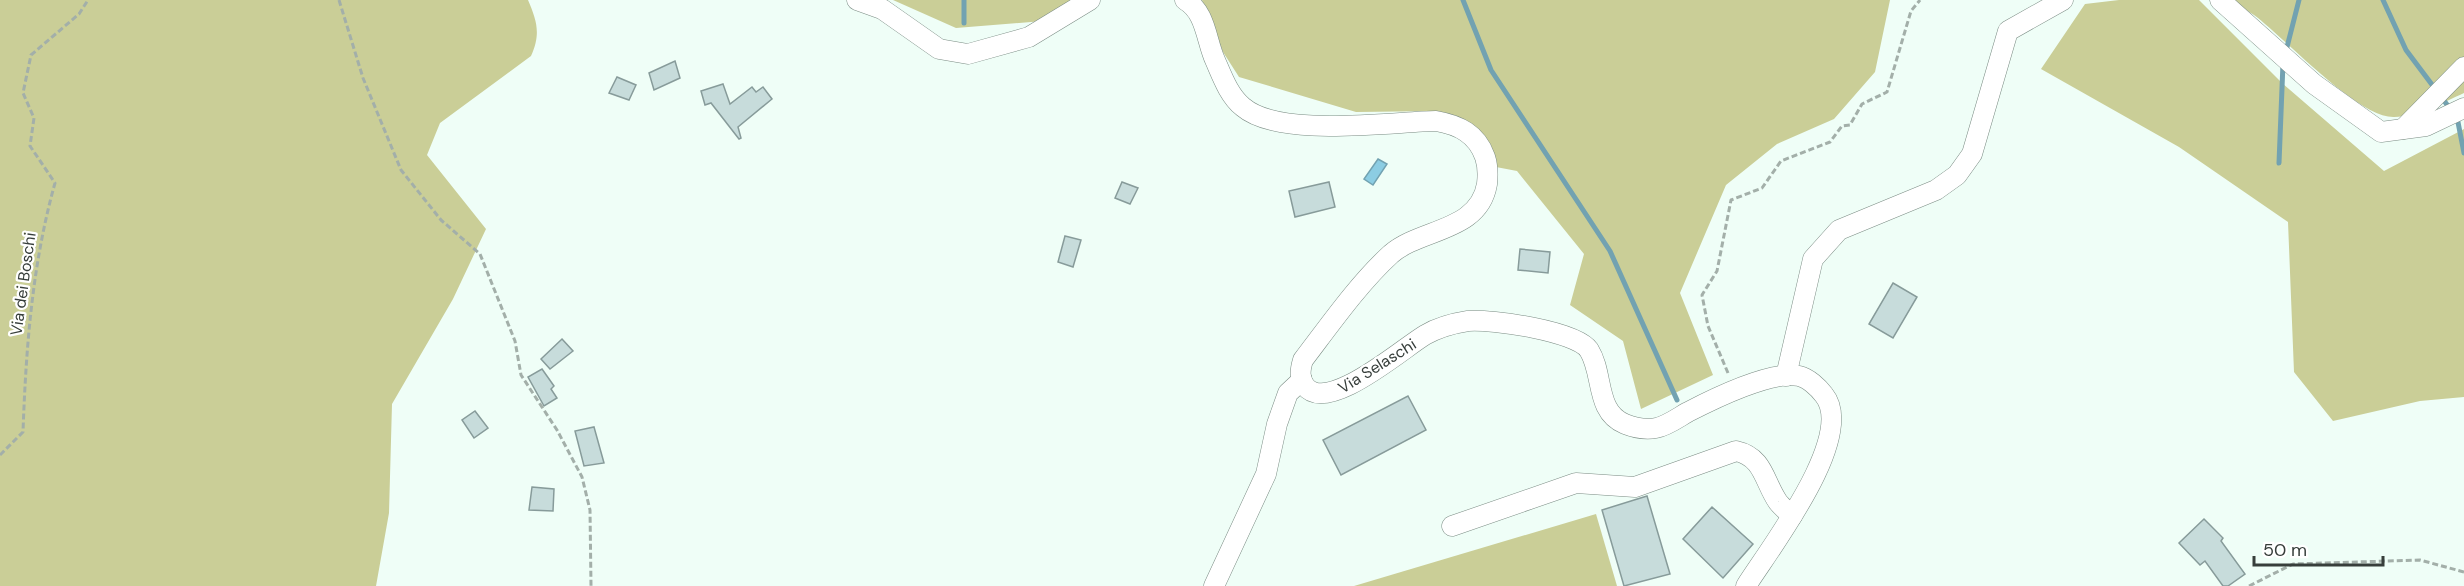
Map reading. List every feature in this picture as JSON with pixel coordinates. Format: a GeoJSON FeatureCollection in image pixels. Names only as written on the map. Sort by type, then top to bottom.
{"type":"FeatureCollection","features":[{"type":"Feature","properties":{"kind":"street"},"geometry":{"type":"LineString","coordinates":[[857,0],[882,9],[939,49],[968,54],[1029,37],[1090,0]]}},
{"type":"Feature","properties":{"kind":"street"},"geometry":{"type":"LineString","coordinates":[[1185,0],[1192,4],[1205,27],[1214,57],[1231,94],[1242,107],[1260,119],[1297,126],[1436,121],[1453,124],[1467,132],[1479,144],[1486,159],[1488,175],[1485,191],[1478,206],[1466,218],[1392,253],[1303,360],[1300,368],[1302,380],[1288,393],[1277,424],[1266,474],[1214,586]]}},
{"type":"Feature","properties":{"kind":"street"},"geometry":{"type":"LineString","coordinates":[[1746,586],[1792,516],[1828,450],[1833,426],[1833,412],[1829,401],[1818,387],[1801,376],[1786,375],[1813,259],[1839,230],[1936,189],[1957,175],[1972,154],[2008,31],[2063,0]]}},
{"type":"Feature","properties":{"kind":"street"},"geometry":{"type":"LineString","coordinates":[[2220,0],[2314,84],[2380,132],[2426,126],[2464,108]]}},
{"type":"Feature","properties":{"kind":"street"},"geometry":{"type":"LineString","coordinates":[[2403,129],[2464,67]]}},
{"type":"Feature","properties":{"kind":"street","name":"Via Selaschi"},"geometry":{"type":"LineString","coordinates":[[1302,380],[1315,394],[1331,394],[1385,363],[1426,334],[1468,321],[1495,322],[1572,337],[1587,348],[1596,364],[1604,404],[1611,414],[1624,424],[1642,429],[1658,428],[1725,393],[1786,375]]}},
{"type":"Feature","properties":{"kind":"street"},"geometry":{"type":"LineString","coordinates":[[1452,526],[1576,483],[1635,487],[1736,451],[1746,453],[1757,461],[1778,501],[1792,516]]}},
{"type":"Feature","properties":{"kind":"path","name":"Via dei Boschi"},"geometry":{"type":"LineString","coordinates":[[0,455],[23,432],[27,341],[32,319],[33,279],[42,229],[55,183],[30,146],[34,118],[22,93],[31,55],[79,14],[88,0]]}},
{"type":"Feature","properties":{"kind":"path"},"geometry":{"type":"LineString","coordinates":[[339,0],[363,78],[401,170],[441,220],[480,254],[515,341],[521,375],[557,430],[582,477],[590,510],[591,586]]}},
{"type":"Feature","properties":{"kind":"path"},"geometry":{"type":"LineString","coordinates":[[1725,393],[1729,371],[1708,326],[1702,295],[1717,271],[1731,200],[1762,189],[1780,161],[1830,142],[1842,126],[1850,126],[1862,104],[1887,92],[1911,11],[1920,0]]}},
{"type":"Feature","properties":{"kind":"path"},"geometry":{"type":"LineString","coordinates":[[2249,586],[2293,564],[2420,561],[2464,572]]}},
{"type":"Feature","properties":{"kind":"green space"},"geometry":{"type":"Polygon","coordinates":[[[0,0],[528,0],[537,28],[531,56],[440,123],[427,155],[486,229],[453,299],[392,404],[389,513],[376,586],[0,586],[0,0]]]}},
{"type":"Feature","properties":{"kind":"green space"},"geometry":{"type":"Polygon","coordinates":[[[893,0],[1072,0],[1043,21],[956,28],[893,0]]]}},
{"type":"Feature","properties":{"kind":"green space"},"geometry":{"type":"Polygon","coordinates":[[[1202,0],[1890,0],[1875,72],[1834,119],[1777,144],[1726,185],[1680,293],[1713,375],[1641,409],[1623,341],[1570,305],[1584,254],[1517,171],[1496,167],[1466,124],[1438,111],[1356,112],[1239,77],[1223,52],[1202,0]]]}},
{"type":"Feature","properties":{"kind":"green space"},"geometry":{"type":"Polygon","coordinates":[[[2119,0],[2199,0],[2282,83],[2384,171],[2464,129],[2464,397],[2420,401],[2333,421],[2294,372],[2288,222],[2179,147],[2041,69],[2085,4],[2119,0]]]}},
{"type":"Feature","properties":{"kind":"green space"},"geometry":{"type":"Polygon","coordinates":[[[2230,0],[2464,0],[2464,93],[2413,114],[2394,117],[2379,114],[2361,105],[2342,91],[2254,15],[2230,0]]]}},
{"type":"Feature","properties":{"kind":"green space"},"geometry":{"type":"Polygon","coordinates":[[[1596,514],[1617,586],[1354,586],[1596,514]]]}},
{"type":"Feature","properties":{"kind":"water"},"geometry":{"type":"Polygon","coordinates":[[[1378,159],[1387,164],[1373,185],[1364,179],[1378,159]]]}},
{"type":"Feature","properties":{"kind":"building"},"geometry":{"type":"Polygon","coordinates":[[[675,61],[680,78],[654,90],[649,73],[675,61]]]}},
{"type":"Feature","properties":{"kind":"building"},"geometry":{"type":"Polygon","coordinates":[[[617,77],[636,85],[629,100],[609,93],[617,77]]]}},
{"type":"Feature","properties":{"kind":"building"},"geometry":{"type":"Polygon","coordinates":[[[723,84],[730,104],[752,87],[756,92],[763,87],[772,99],[738,127],[741,138],[739,139],[711,103],[705,105],[701,91],[723,84]]]}},
{"type":"Feature","properties":{"kind":"building"},"geometry":{"type":"Polygon","coordinates":[[[1122,182],[1138,188],[1130,204],[1115,198],[1122,182]]]}},
{"type":"Feature","properties":{"kind":"building"},"geometry":{"type":"Polygon","coordinates":[[[1329,182],[1335,207],[1295,217],[1289,191],[1329,182]]]}},
{"type":"Feature","properties":{"kind":"building"},"geometry":{"type":"Polygon","coordinates":[[[1065,236],[1081,240],[1073,267],[1058,262],[1065,236]]]}},
{"type":"Feature","properties":{"kind":"building"},"geometry":{"type":"Polygon","coordinates":[[[1520,249],[1550,252],[1548,273],[1518,270],[1520,249]]]}},
{"type":"Feature","properties":{"kind":"building"},"geometry":{"type":"Polygon","coordinates":[[[1893,283],[1917,297],[1893,338],[1869,324],[1893,283]]]}},
{"type":"Feature","properties":{"kind":"building"},"geometry":{"type":"Polygon","coordinates":[[[562,339],[573,351],[550,369],[541,359],[562,339]]]}},
{"type":"Feature","properties":{"kind":"building"},"geometry":{"type":"Polygon","coordinates":[[[542,369],[554,386],[551,389],[557,398],[544,406],[528,377],[542,369]]]}},
{"type":"Feature","properties":{"kind":"building"},"geometry":{"type":"Polygon","coordinates":[[[1408,396],[1426,430],[1341,475],[1323,440],[1408,396]]]}},
{"type":"Feature","properties":{"kind":"building"},"geometry":{"type":"Polygon","coordinates":[[[475,411],[488,428],[474,438],[462,420],[475,411]]]}},
{"type":"Feature","properties":{"kind":"building"},"geometry":{"type":"Polygon","coordinates":[[[594,427],[604,463],[584,466],[575,431],[594,427]]]}},
{"type":"Feature","properties":{"kind":"building"},"geometry":{"type":"Polygon","coordinates":[[[532,487],[554,489],[553,511],[529,510],[532,487]]]}},
{"type":"Feature","properties":{"kind":"building"},"geometry":{"type":"Polygon","coordinates":[[[1647,496],[1670,574],[1624,586],[1602,510],[1647,496]]]}},
{"type":"Feature","properties":{"kind":"building"},"geometry":{"type":"Polygon","coordinates":[[[1712,507],[1753,544],[1723,578],[1683,539],[1712,507]]]}},
{"type":"Feature","properties":{"kind":"building"},"geometry":{"type":"Polygon","coordinates":[[[2204,519],[2223,538],[2221,541],[2245,574],[2228,586],[2223,586],[2205,561],[2200,565],[2179,543],[2204,519]]]}},
{"type":"Feature","properties":{"kind":"waterway"},"geometry":{"type":"LineString","coordinates":[[964,0],[964,23]]}},
{"type":"Feature","properties":{"kind":"waterway"},"geometry":{"type":"LineString","coordinates":[[1463,0],[1491,70],[1610,251],[1677,400]]}},
{"type":"Feature","properties":{"kind":"waterway"},"geometry":{"type":"LineString","coordinates":[[2286,51],[2299,0]]}},
{"type":"Feature","properties":{"kind":"waterway"},"geometry":{"type":"LineString","coordinates":[[2383,0],[2406,50],[2451,110]]}},
{"type":"Feature","properties":{"kind":"waterway"},"geometry":{"type":"LineString","coordinates":[[2279,163],[2283,63]]}},
{"type":"Feature","properties":{"kind":"waterway"},"geometry":{"type":"LineString","coordinates":[[2457,117],[2464,153]]}}]}
